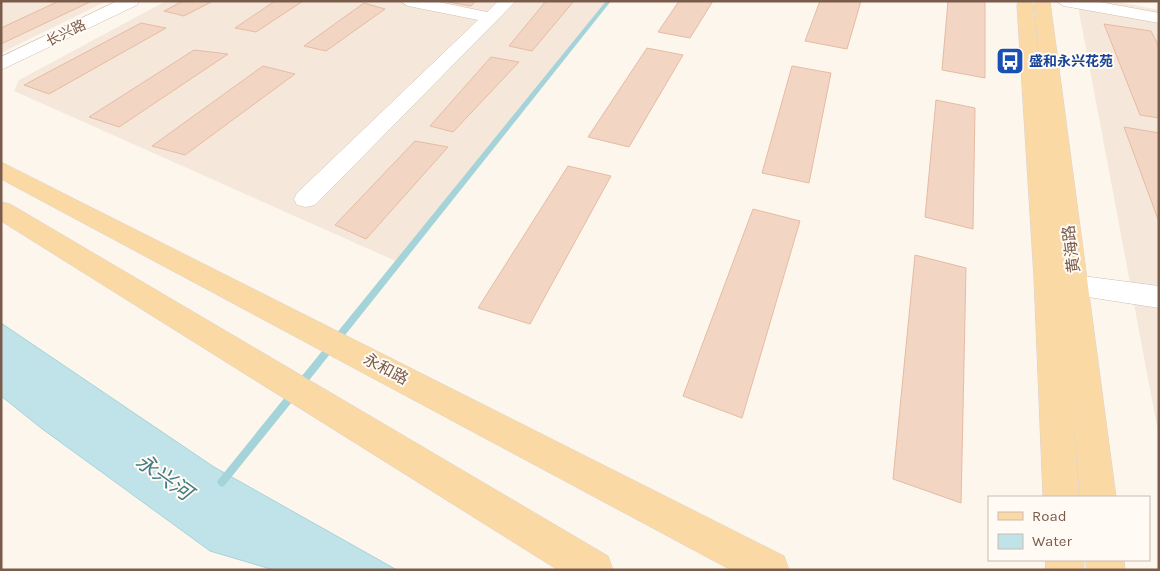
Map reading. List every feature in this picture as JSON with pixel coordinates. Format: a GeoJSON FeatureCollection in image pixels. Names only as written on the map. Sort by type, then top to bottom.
{"type":"FeatureCollection","features":[{"type":"Feature","properties":{"kind":"main road","name":"黄海路"},"geometry":{"type":"LineString","coordinates":[[1024,1],[1048,278],[1061,496]]}},
{"type":"Feature","properties":{"kind":"main road","name":"黄海路"},"geometry":{"type":"LineString","coordinates":[[1042,1],[1098,496]]}},
{"type":"Feature","properties":{"kind":"main road","name":"永和路"},"geometry":{"type":"LineString","coordinates":[[1,169],[770,570]]}},
{"type":"Feature","properties":{"kind":"main road"},"geometry":{"type":"LineString","coordinates":[[1,210],[594,570]]}},
{"type":"Feature","properties":{"kind":"street","name":"长兴路"},"geometry":{"type":"LineString","coordinates":[[1,64],[131,1]]}},
{"type":"Feature","properties":{"kind":"street"},"geometry":{"type":"LineString","coordinates":[[408,1],[491,18]]}},
{"type":"Feature","properties":{"kind":"street"},"geometry":{"type":"LineString","coordinates":[[306,199],[508,1]]}},
{"type":"Feature","properties":{"kind":"street"},"geometry":{"type":"LineString","coordinates":[[1064,1],[1159,18]]}},
{"type":"Feature","properties":{"kind":"street"},"geometry":{"type":"LineString","coordinates":[[1048,278],[1075,285],[1159,297]]}},
{"type":"Feature","properties":{"kind":"shaded area"},"geometry":{"type":"Polygon","coordinates":[[[1,1],[107,1],[1,53],[1,1]]]}},
{"type":"Feature","properties":{"kind":"shaded area"},"geometry":{"type":"Polygon","coordinates":[[[166,1],[606,1],[398,262],[14,91],[19,80],[166,1]]]}},
{"type":"Feature","properties":{"kind":"shaded area","name":"盛和永兴花苑"},"geometry":{"type":"Polygon","coordinates":[[[1077,1],[1113,1],[1159,10],[1159,437],[1077,1]]]}},
{"type":"Feature","properties":{"kind":"water","name":"永兴河"},"geometry":{"type":"Polygon","coordinates":[[[1,323],[214,467],[397,570],[274,570],[210,551],[41,428],[1,396],[1,323]]]}},
{"type":"Feature","properties":{"kind":"building"},"geometry":{"type":"Polygon","coordinates":[[[59,1],[92,1],[1,44],[1,28],[59,1]]]}},
{"type":"Feature","properties":{"kind":"building"},"geometry":{"type":"Polygon","coordinates":[[[183,1],[213,1],[184,16],[164,11],[183,1]]]}},
{"type":"Feature","properties":{"kind":"building"},"geometry":{"type":"Polygon","coordinates":[[[275,1],[303,1],[256,32],[235,28],[275,1]]]}},
{"type":"Feature","properties":{"kind":"building"},"geometry":{"type":"Polygon","coordinates":[[[449,1],[476,1],[471,6],[448,2],[449,1]]]}},
{"type":"Feature","properties":{"kind":"building"},"geometry":{"type":"Polygon","coordinates":[[[546,1],[574,1],[532,51],[509,46],[546,1]]]}},
{"type":"Feature","properties":{"kind":"building"},"geometry":{"type":"Polygon","coordinates":[[[679,1],[713,1],[690,38],[658,32],[679,1]]]}},
{"type":"Feature","properties":{"kind":"building"},"geometry":{"type":"Polygon","coordinates":[[[820,1],[861,1],[847,49],[805,41],[820,1]]]}},
{"type":"Feature","properties":{"kind":"building"},"geometry":{"type":"Polygon","coordinates":[[[948,1],[985,1],[985,78],[942,70],[948,1]]]}},
{"type":"Feature","properties":{"kind":"building"},"geometry":{"type":"Polygon","coordinates":[[[364,3],[385,9],[326,51],[304,46],[364,3]]]}},
{"type":"Feature","properties":{"kind":"building"},"geometry":{"type":"Polygon","coordinates":[[[141,23],[166,28],[49,94],[24,85],[141,23]]]}},
{"type":"Feature","properties":{"kind":"building"},"geometry":{"type":"Polygon","coordinates":[[[1104,24],[1151,31],[1159,47],[1159,118],[1140,115],[1104,24]]]}},
{"type":"Feature","properties":{"kind":"building"},"geometry":{"type":"Polygon","coordinates":[[[647,48],[683,55],[629,147],[588,137],[647,48]]]}},
{"type":"Feature","properties":{"kind":"building"},"geometry":{"type":"Polygon","coordinates":[[[194,50],[228,54],[119,127],[89,117],[194,50]]]}},
{"type":"Feature","properties":{"kind":"building"},"geometry":{"type":"Polygon","coordinates":[[[491,57],[519,62],[453,132],[430,126],[491,57]]]}},
{"type":"Feature","properties":{"kind":"building"},"geometry":{"type":"Polygon","coordinates":[[[263,66],[295,74],[185,155],[152,146],[263,66]]]}},
{"type":"Feature","properties":{"kind":"building"},"geometry":{"type":"Polygon","coordinates":[[[792,66],[831,73],[809,183],[762,173],[792,66]]]}},
{"type":"Feature","properties":{"kind":"building"},"geometry":{"type":"Polygon","coordinates":[[[936,100],[975,108],[973,229],[925,217],[936,100]]]}},
{"type":"Feature","properties":{"kind":"building"},"geometry":{"type":"Polygon","coordinates":[[[1124,127],[1159,133],[1159,222],[1124,127]]]}},
{"type":"Feature","properties":{"kind":"building"},"geometry":{"type":"Polygon","coordinates":[[[415,141],[448,147],[366,239],[335,225],[415,141]]]}},
{"type":"Feature","properties":{"kind":"building"},"geometry":{"type":"Polygon","coordinates":[[[568,166],[611,176],[530,324],[478,308],[568,166]]]}},
{"type":"Feature","properties":{"kind":"building"},"geometry":{"type":"Polygon","coordinates":[[[753,209],[800,221],[742,418],[683,396],[753,209]]]}},
{"type":"Feature","properties":{"kind":"building"},"geometry":{"type":"Polygon","coordinates":[[[915,255],[966,268],[961,503],[893,479],[915,255]]]}},
{"type":"Feature","properties":{"kind":"waterway"},"geometry":{"type":"LineString","coordinates":[[300,385],[609,1]]}},
{"type":"Feature","properties":{"kind":"waterway"},"geometry":{"type":"LineString","coordinates":[[222,482],[293,394]]}},
{"type":"Feature","properties":{"kind":"place","name":"盛和永兴花苑"},"geometry":{"type":"Point","coordinates":[1010,61]}}]}
